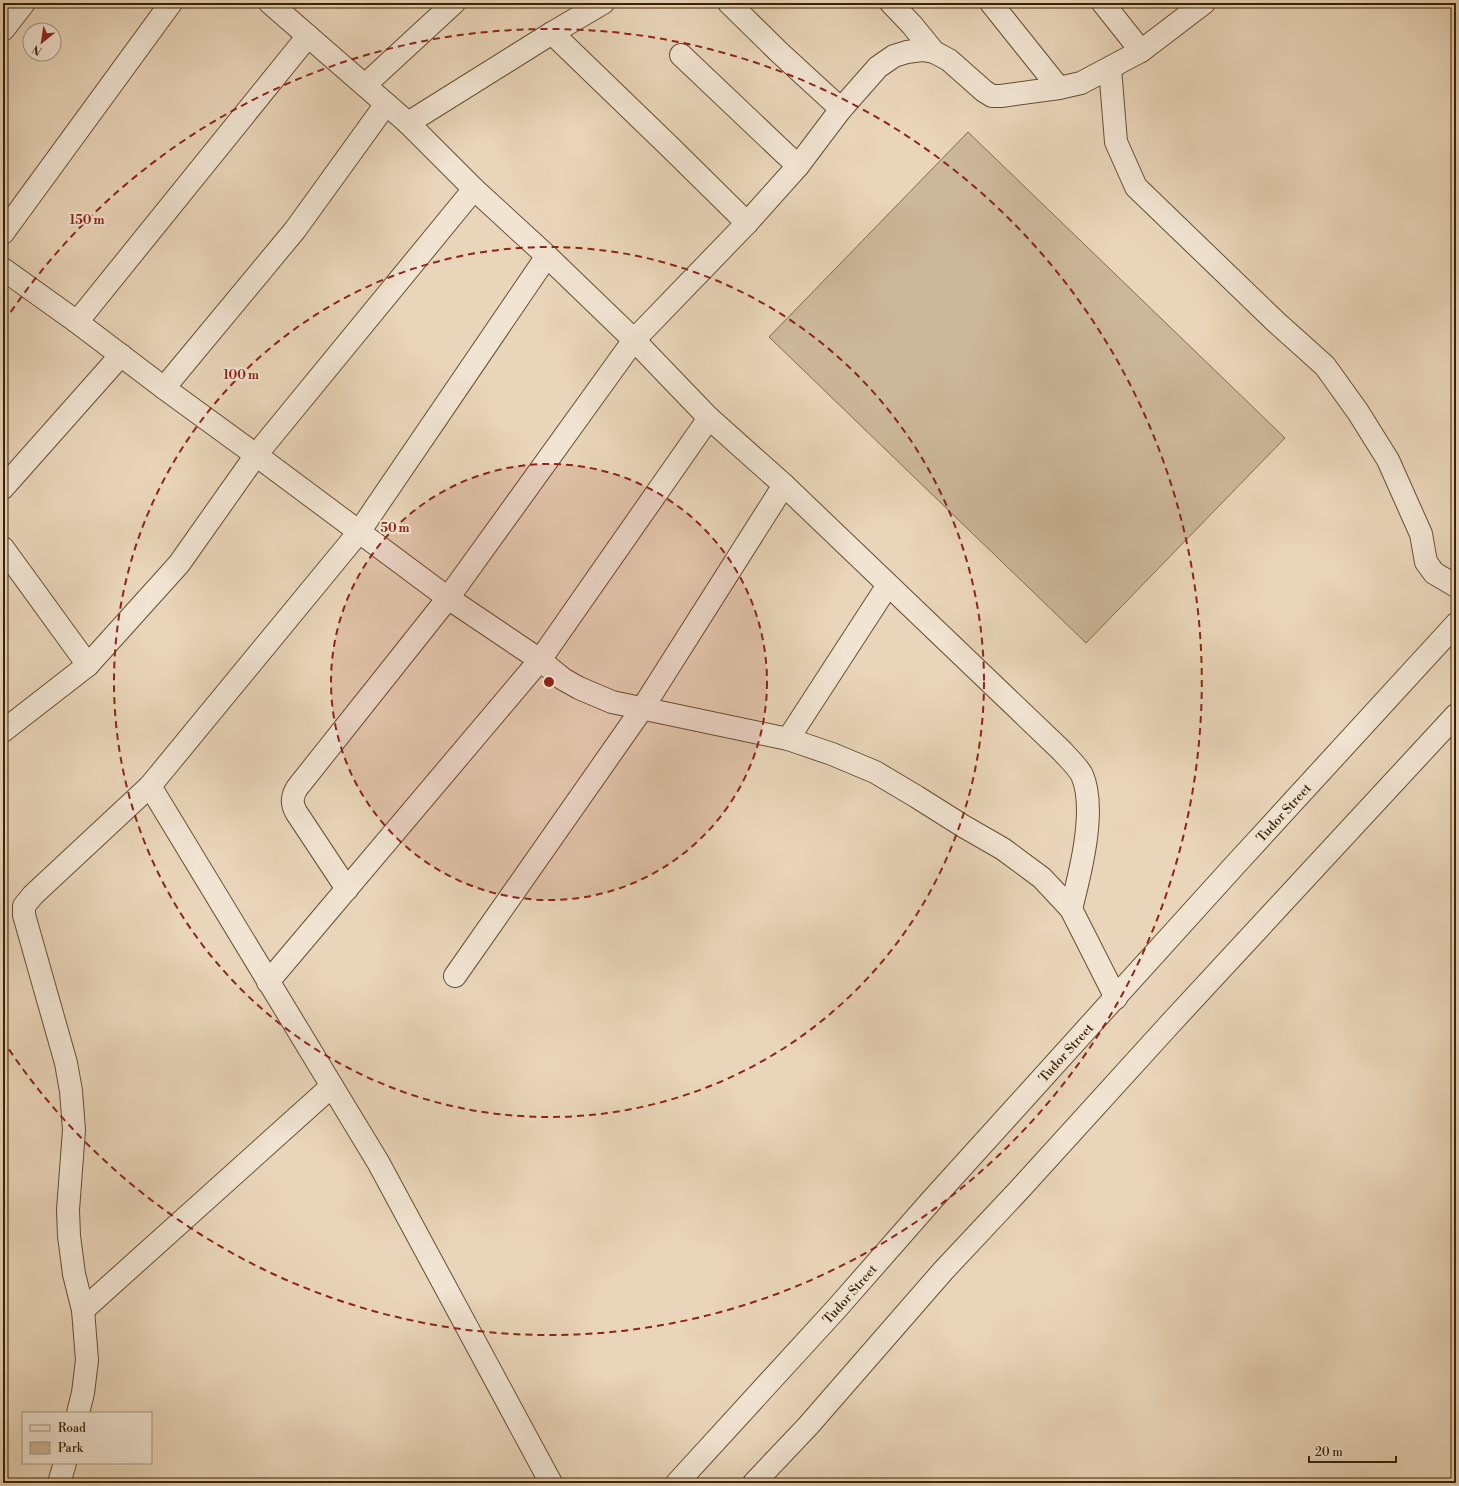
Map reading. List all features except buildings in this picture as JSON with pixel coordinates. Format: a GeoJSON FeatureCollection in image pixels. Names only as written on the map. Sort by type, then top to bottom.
{"type":"FeatureCollection","features":[{"type":"Feature","properties":{"kind":"street"},"geometry":{"type":"LineString","coordinates":[[3,30],[24,3]]}},
{"type":"Feature","properties":{"kind":"street"},"geometry":{"type":"LineString","coordinates":[[3,233],[171,3]]}},
{"type":"Feature","properties":{"kind":"street"},"geometry":{"type":"LineString","coordinates":[[270,3],[408,123],[474,189],[547,256],[634,340],[709,418],[784,485],[1062,751],[1082,774],[1088,798],[1085,848],[1081,871],[1071,909]]}},
{"type":"Feature","properties":{"kind":"street"},"geometry":{"type":"LineString","coordinates":[[365,85],[454,3]]}},
{"type":"Feature","properties":{"kind":"street"},"geometry":{"type":"LineString","coordinates":[[408,123],[603,3]]}},
{"type":"Feature","properties":{"kind":"street"},"geometry":{"type":"LineString","coordinates":[[729,3],[841,110]]}},
{"type":"Feature","properties":{"kind":"street"},"geometry":{"type":"LineString","coordinates":[[891,3],[912,25],[934,52]]}},
{"type":"Feature","properties":{"kind":"street"},"geometry":{"type":"LineString","coordinates":[[991,3],[1059,88]]}},
{"type":"Feature","properties":{"kind":"street"},"geometry":{"type":"LineString","coordinates":[[1103,3],[1141,51]]}},
{"type":"Feature","properties":{"kind":"street"},"geometry":{"type":"LineString","coordinates":[[347,889],[296,812],[292,800],[294,793],[448,598],[634,340],[747,224],[798,166],[841,110],[878,67],[894,56],[922,50],[934,52],[949,60],[984,91],[992,96],[1059,88],[1081,83],[1141,51],[1202,4]]}},
{"type":"Feature","properties":{"kind":"street"},"geometry":{"type":"LineString","coordinates":[[552,33],[747,224]]}},
{"type":"Feature","properties":{"kind":"street"},"geometry":{"type":"LineString","coordinates":[[77,322],[308,36]]}},
{"type":"Feature","properties":{"kind":"street"},"geometry":{"type":"LineString","coordinates":[[681,55],[798,166]]}},
{"type":"Feature","properties":{"kind":"street"},"geometry":{"type":"LineString","coordinates":[[1110,68],[1116,142],[1136,187],[1276,322],[1325,366],[1358,412],[1388,460],[1421,534],[1426,562],[1434,573],[1456,586]]}},
{"type":"Feature","properties":{"kind":"street"},"geometry":{"type":"LineString","coordinates":[[164,388],[295,230],[386,104]]}},
{"type":"Feature","properties":{"kind":"street"},"geometry":{"type":"LineString","coordinates":[[3,731],[88,665],[179,564],[256,455],[474,189]]}},
{"type":"Feature","properties":{"kind":"street"},"geometry":{"type":"LineString","coordinates":[[78,1412],[83,1393],[87,1360],[83,1310],[74,1274],[69,1236],[68,1210],[74,1130],[71,1091],[66,1063],[23,911],[27,900],[150,786],[360,532],[547,256]]}},
{"type":"Feature","properties":{"kind":"street"},"geometry":{"type":"LineString","coordinates":[[3,269],[77,322],[448,598],[579,688],[612,702],[788,739],[832,754],[875,772],[1003,849],[1042,878],[1071,909],[1116,998]]}},
{"type":"Feature","properties":{"kind":"street"},"geometry":{"type":"LineString","coordinates":[[3,488],[121,355]]}},
{"type":"Feature","properties":{"kind":"street"},"geometry":{"type":"LineString","coordinates":[[268,982],[540,660],[709,418]]}},
{"type":"Feature","properties":{"kind":"street"},"geometry":{"type":"LineString","coordinates":[[455,976],[642,709],[784,485]]}},
{"type":"Feature","properties":{"kind":"street"},"geometry":{"type":"LineString","coordinates":[[3,548],[88,665]]}},
{"type":"Feature","properties":{"kind":"street"},"geometry":{"type":"LineString","coordinates":[[788,739],[888,584]]}},
{"type":"Feature","properties":{"kind":"street","name":"Tudor Street"},"geometry":{"type":"LineString","coordinates":[[677,1483],[838,1307],[931,1201],[1240,860],[1456,624]]}},
{"type":"Feature","properties":{"kind":"street"},"geometry":{"type":"LineString","coordinates":[[754,1483],[808,1426],[943,1271],[1014,1196],[1169,1025],[1456,715]]}},
{"type":"Feature","properties":{"kind":"street"},"geometry":{"type":"LineString","coordinates":[[150,786],[378,1162],[551,1483]]}},
{"type":"Feature","properties":{"kind":"street"},"geometry":{"type":"LineString","coordinates":[[83,1310],[332,1086]]}},
{"type":"Feature","properties":{"kind":"street"},"geometry":{"type":"LineString","coordinates":[[59,1483],[65,1464]]}},
{"type":"Feature","properties":{"kind":"green space"},"geometry":{"type":"Polygon","coordinates":[[[968,132],[1285,438],[1086,643],[769,337],[968,132]]]}}]}
